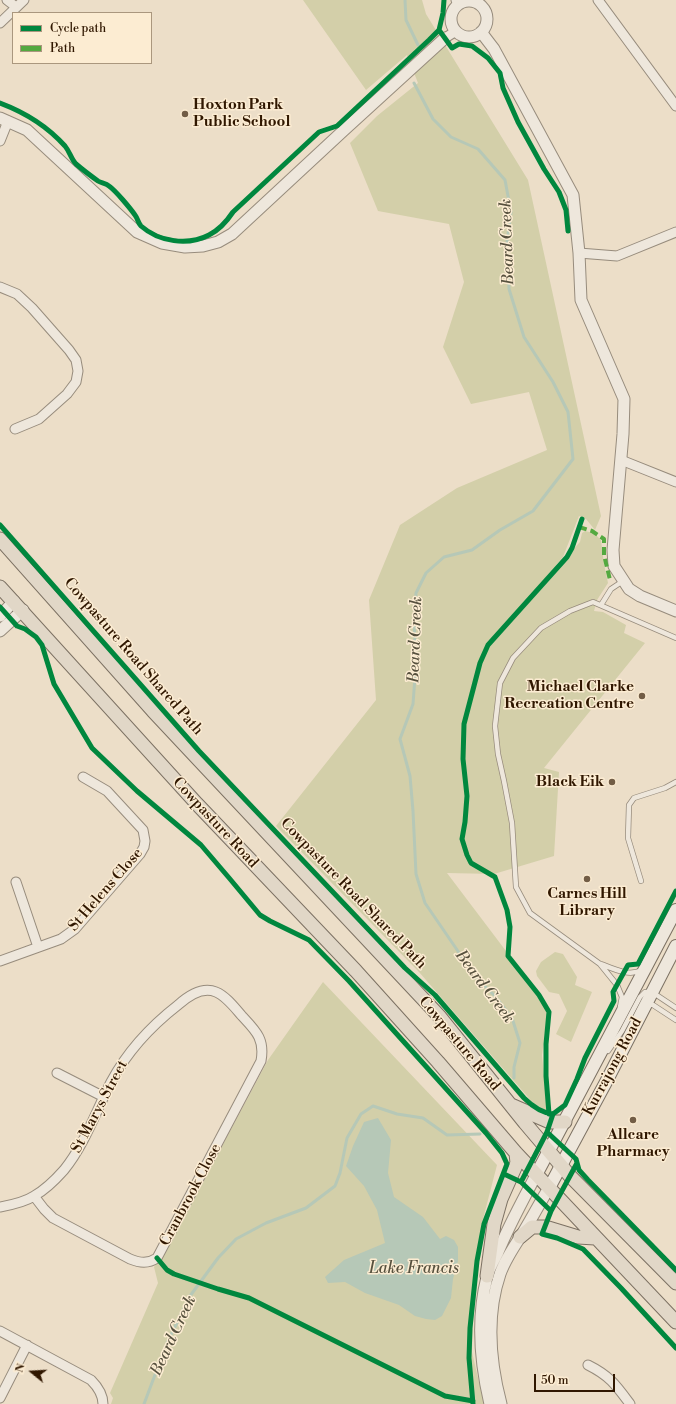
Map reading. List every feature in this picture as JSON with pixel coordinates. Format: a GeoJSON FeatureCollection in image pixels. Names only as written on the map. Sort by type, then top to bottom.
{"type":"FeatureCollection","features":[{"type":"Feature","properties":{"kind":"main road","name":"Cowpasture Road"},"geometry":{"type":"LineString","coordinates":[[0,539],[153,711],[440,1017],[548,1152],[676,1283]]}},
{"type":"Feature","properties":{"kind":"main road","name":"Cowpasture Road"},"geometry":{"type":"LineString","coordinates":[[0,587],[196,804],[362,976],[536,1175],[676,1322]]}},
{"type":"Feature","properties":{"kind":"main road","name":"Kurrajong Road"},"geometry":{"type":"LineString","coordinates":[[536,1175],[676,910]]}},
{"type":"Feature","properties":{"kind":"main road","name":"Kurrajong Road"},"geometry":{"type":"LineString","coordinates":[[549,1188],[676,946]]}},
{"type":"Feature","properties":{"kind":"main road"},"geometry":{"type":"LineString","coordinates":[[510,1104],[550,1122],[565,1122]]}},
{"type":"Feature","properties":{"kind":"main road"},"geometry":{"type":"LineString","coordinates":[[487,1276],[494,1224],[501,1199],[517,1163],[516,1153]]}},
{"type":"Feature","properties":{"kind":"main road"},"geometry":{"type":"LineString","coordinates":[[520,1237],[532,1227],[545,1227],[578,1237],[595,1238]]}},
{"type":"Feature","properties":{"kind":"street"},"geometry":{"type":"LineString","coordinates":[[7,0],[16,7]]}},
{"type":"Feature","properties":{"kind":"street"},"geometry":{"type":"LineString","coordinates":[[0,23],[24,0]]}},
{"type":"Feature","properties":{"kind":"street"},"geometry":{"type":"LineString","coordinates":[[598,0],[676,106]]}},
{"type":"Feature","properties":{"kind":"street"},"geometry":{"type":"LineString","coordinates":[[470,1],[483,3],[486,22],[481,32],[471,37],[465,36],[456,31],[452,25],[451,17],[457,2],[470,1]]}},
{"type":"Feature","properties":{"kind":"street"},"geometry":{"type":"LineString","coordinates":[[0,141],[4,119],[27,130],[138,232],[162,243],[185,247],[203,246],[218,242],[232,234],[343,130],[446,38],[456,31]]}},
{"type":"Feature","properties":{"kind":"street"},"geometry":{"type":"LineString","coordinates":[[481,32],[494,49],[573,195],[579,253],[581,300],[624,399],[621,460],[612,550],[614,566],[629,589],[640,596],[676,611]]}},
{"type":"Feature","properties":{"kind":"street"},"geometry":{"type":"LineString","coordinates":[[579,253],[617,256],[676,232]]}},
{"type":"Feature","properties":{"kind":"street"},"geometry":{"type":"LineString","coordinates":[[0,287],[17,294],[32,308],[69,350],[76,360],[78,371],[76,382],[67,394],[39,419],[15,429]]}},
{"type":"Feature","properties":{"kind":"street"},"geometry":{"type":"LineString","coordinates":[[621,460],[676,482]]}},
{"type":"Feature","properties":{"kind":"street"},"geometry":{"type":"LineString","coordinates":[[0,616],[18,606]]}},
{"type":"Feature","properties":{"kind":"street"},"geometry":{"type":"LineString","coordinates":[[0,631],[18,606]]}},
{"type":"Feature","properties":{"kind":"street","name":"St Helens Close"},"geometry":{"type":"LineString","coordinates":[[0,960],[61,939],[75,929],[140,854],[144,847],[145,835],[139,825],[108,791],[83,776]]}},
{"type":"Feature","properties":{"kind":"street"},"geometry":{"type":"LineString","coordinates":[[16,882],[38,946]]}},
{"type":"Feature","properties":{"kind":"street","name":"St Marys Street"},"geometry":{"type":"LineString","coordinates":[[0,1207],[34,1196],[54,1180],[72,1160],[112,1080],[128,1055],[147,1033],[183,1000],[194,993],[203,990],[216,991],[222,995],[253,1028],[262,1044]]}},
{"type":"Feature","properties":{"kind":"street","name":"Cranbrook Close"},"geometry":{"type":"LineString","coordinates":[[34,1196],[44,1209],[54,1218],[130,1259],[146,1262],[157,1258],[257,1068],[261,1057],[262,1044]]}},
{"type":"Feature","properties":{"kind":"street"},"geometry":{"type":"LineString","coordinates":[[57,1073],[104,1097]]}},
{"type":"Feature","properties":{"kind":"street"},"geometry":{"type":"LineString","coordinates":[[490,1404],[484,1376],[480,1342],[482,1305],[487,1276],[507,1230],[536,1175]]}},
{"type":"Feature","properties":{"kind":"street"},"geometry":{"type":"LineString","coordinates":[[501,1404],[494,1377],[491,1340],[496,1289],[507,1258],[549,1188]]}},
{"type":"Feature","properties":{"kind":"street"},"geometry":{"type":"LineString","coordinates":[[0,1331],[91,1380],[98,1386],[103,1404]]}},
{"type":"Feature","properties":{"kind":"street"},"geometry":{"type":"LineString","coordinates":[[0,1398],[28,1345]]}},
{"type":"Feature","properties":{"kind":"street"},"geometry":{"type":"LineString","coordinates":[[588,1365],[602,1372],[613,1381],[630,1404]]}},
{"type":"Feature","properties":{"kind":"lane"},"geometry":{"type":"LineString","coordinates":[[601,605],[611,589],[623,581]]}},
{"type":"Feature","properties":{"kind":"lane"},"geometry":{"type":"LineString","coordinates":[[609,1038],[619,1011],[622,997],[617,985],[600,964],[530,913],[516,887],[512,823],[498,754],[495,726],[500,682],[513,658],[541,628],[570,611],[593,602],[676,638]]}},
{"type":"Feature","properties":{"kind":"lane"},"geometry":{"type":"LineString","coordinates":[[641,881],[628,838],[629,806],[634,798],[665,788],[676,782]]}},
{"type":"Feature","properties":{"kind":"lane"},"geometry":{"type":"LineString","coordinates":[[600,964],[623,972],[637,972],[647,966]]}},
{"type":"Feature","properties":{"kind":"lane"},"geometry":{"type":"LineString","coordinates":[[586,1082],[622,1031],[640,997],[645,992],[652,992],[676,1008]]}},
{"type":"Feature","properties":{"kind":"lane"},"geometry":{"type":"LineString","coordinates":[[646,1004],[653,1005],[676,1020]]}},
{"type":"Feature","properties":{"kind":"shaded area"},"geometry":{"type":"Polygon","coordinates":[[[303,0],[422,0],[426,14],[528,180],[601,516],[595,530],[586,519],[579,516],[563,557],[534,591],[580,542],[582,533],[585,531],[594,533],[601,540],[608,583],[597,600],[594,611],[603,612],[626,625],[624,633],[645,643],[544,768],[559,772],[554,856],[494,874],[447,873],[543,1000],[547,1015],[542,1055],[547,1111],[534,1104],[419,972],[276,826],[376,700],[369,600],[400,525],[457,488],[547,450],[529,392],[471,404],[443,347],[464,282],[449,224],[378,211],[350,143],[377,116],[418,83],[407,55],[366,90],[303,0]]]}},
{"type":"Feature","properties":{"kind":"shaded area"},"geometry":{"type":"Polygon","coordinates":[[[555,952],[563,954],[577,977],[575,985],[592,992],[571,1042],[556,1034],[567,1011],[559,994],[549,992],[537,976],[536,971],[541,962],[555,952]]]}},
{"type":"Feature","properties":{"kind":"shaded area"},"geometry":{"type":"Polygon","coordinates":[[[323,982],[497,1165],[482,1223],[473,1323],[472,1352],[484,1404],[111,1404],[113,1398],[110,1393],[158,1283],[154,1267],[165,1253],[268,1060],[323,982]]]}},
{"type":"Feature","properties":{"kind":"water","name":"Lake Francis"},"geometry":{"type":"Polygon","coordinates":[[[378,1118],[391,1140],[388,1173],[394,1197],[423,1217],[440,1239],[446,1236],[454,1240],[458,1247],[458,1261],[453,1279],[451,1298],[442,1316],[435,1320],[415,1316],[399,1305],[365,1293],[345,1282],[328,1283],[325,1277],[344,1260],[385,1243],[377,1210],[364,1186],[346,1166],[364,1122],[378,1118]]]}},
{"type":"Feature","properties":{"kind":"waterway","name":"Beard Creek"},"geometry":{"type":"LineString","coordinates":[[405,0],[406,20],[418,45]]}},
{"type":"Feature","properties":{"kind":"waterway","name":"Beard Creek"},"geometry":{"type":"LineString","coordinates":[[414,83],[433,119],[451,137],[478,149],[505,180],[511,212],[507,242],[509,289],[524,337],[553,382],[568,412],[573,459],[533,511],[500,530],[472,550],[444,557],[426,573],[416,593],[414,621],[416,663],[413,704],[400,739],[410,776],[416,874],[425,903],[472,974],[494,995],[512,1018],[520,1043],[514,1067],[514,1078]]}},
{"type":"Feature","properties":{"kind":"waterway","name":"Beard Creek"},"geometry":{"type":"LineString","coordinates":[[144,1404],[167,1343],[190,1296],[218,1258],[236,1239],[266,1223],[306,1208],[335,1186],[340,1173],[347,1138],[361,1114],[373,1106],[397,1114],[423,1118],[447,1135],[480,1134]]}},
{"type":"Feature","properties":{"kind":"marked path"},"geometry":{"type":"LineString","coordinates":[[579,527],[592,531],[604,539],[604,555],[610,580]]}},
{"type":"Feature","properties":{"kind":"cycle path"},"geometry":{"type":"LineString","coordinates":[[0,103],[18,111],[43,126],[65,146],[76,164],[98,181],[108,185],[133,212],[140,225],[148,231],[156,236],[174,241],[201,238],[213,233],[219,228],[233,212],[319,132],[337,126],[429,40],[439,30],[444,0]]}},
{"type":"Feature","properties":{"kind":"cycle path"},"geometry":{"type":"LineString","coordinates":[[439,30],[452,48],[459,44],[472,46],[488,58],[500,73],[503,88],[518,122],[544,169],[559,192],[566,210],[568,231]]}},
{"type":"Feature","properties":{"kind":"cycle path"},"geometry":{"type":"LineString","coordinates":[[549,1114],[546,1076],[546,1044],[549,1012],[539,995],[508,956],[510,927],[507,910],[495,877],[471,863],[462,839],[467,796],[463,759],[464,724],[480,663],[488,645],[567,557],[572,548],[582,519]]}},
{"type":"Feature","properties":{"kind":"cycle path","name":"Cowpasture Road Shared Path"},"geometry":{"type":"LineString","coordinates":[[0,525],[199,751],[405,968],[435,995],[524,1098],[537,1109],[553,1114]]}},
{"type":"Feature","properties":{"kind":"cycle path"},"geometry":{"type":"LineString","coordinates":[[0,607],[17,626],[25,629],[36,637],[42,645],[54,684],[92,748],[137,791],[201,845],[260,915],[309,940],[349,981],[486,1133],[502,1153],[507,1164],[484,1224],[477,1261],[470,1328],[469,1358],[473,1404]]}},
{"type":"Feature","properties":{"kind":"cycle path"},"geometry":{"type":"LineString","coordinates":[[553,1114],[565,1105],[585,1058],[614,1001],[613,992],[628,965],[638,964],[676,891]]}},
{"type":"Feature","properties":{"kind":"cycle path"},"geometry":{"type":"LineString","coordinates":[[521,1182],[547,1132],[553,1114]]}},
{"type":"Feature","properties":{"kind":"cycle path"},"geometry":{"type":"LineString","coordinates":[[547,1132],[576,1159],[579,1170],[588,1180],[676,1270]]}},
{"type":"Feature","properties":{"kind":"cycle path"},"geometry":{"type":"LineString","coordinates":[[577,1163],[551,1211],[542,1234],[557,1238],[583,1249],[676,1348]]}},
{"type":"Feature","properties":{"kind":"cycle path"},"geometry":{"type":"LineString","coordinates":[[504,1174],[521,1182],[551,1211]]}},
{"type":"Feature","properties":{"kind":"cycle path"},"geometry":{"type":"LineString","coordinates":[[157,1258],[167,1270],[174,1274],[249,1298],[445,1396],[473,1401]]}},
{"type":"Feature","properties":{"kind":"place","name":"Hoxton Park Public School"},"geometry":{"type":"Point","coordinates":[185,114]}},
{"type":"Feature","properties":{"kind":"place","name":"Michael Clarke Recreation Centre"},"geometry":{"type":"Point","coordinates":[642,696]}},
{"type":"Feature","properties":{"kind":"place","name":"Black Eik"},"geometry":{"type":"Point","coordinates":[612,782]}},
{"type":"Feature","properties":{"kind":"place","name":"Carnes Hill Library"},"geometry":{"type":"Point","coordinates":[587,879]}},
{"type":"Feature","properties":{"kind":"place","name":"Allcare Pharmacy"},"geometry":{"type":"Point","coordinates":[633,1120]}}]}
